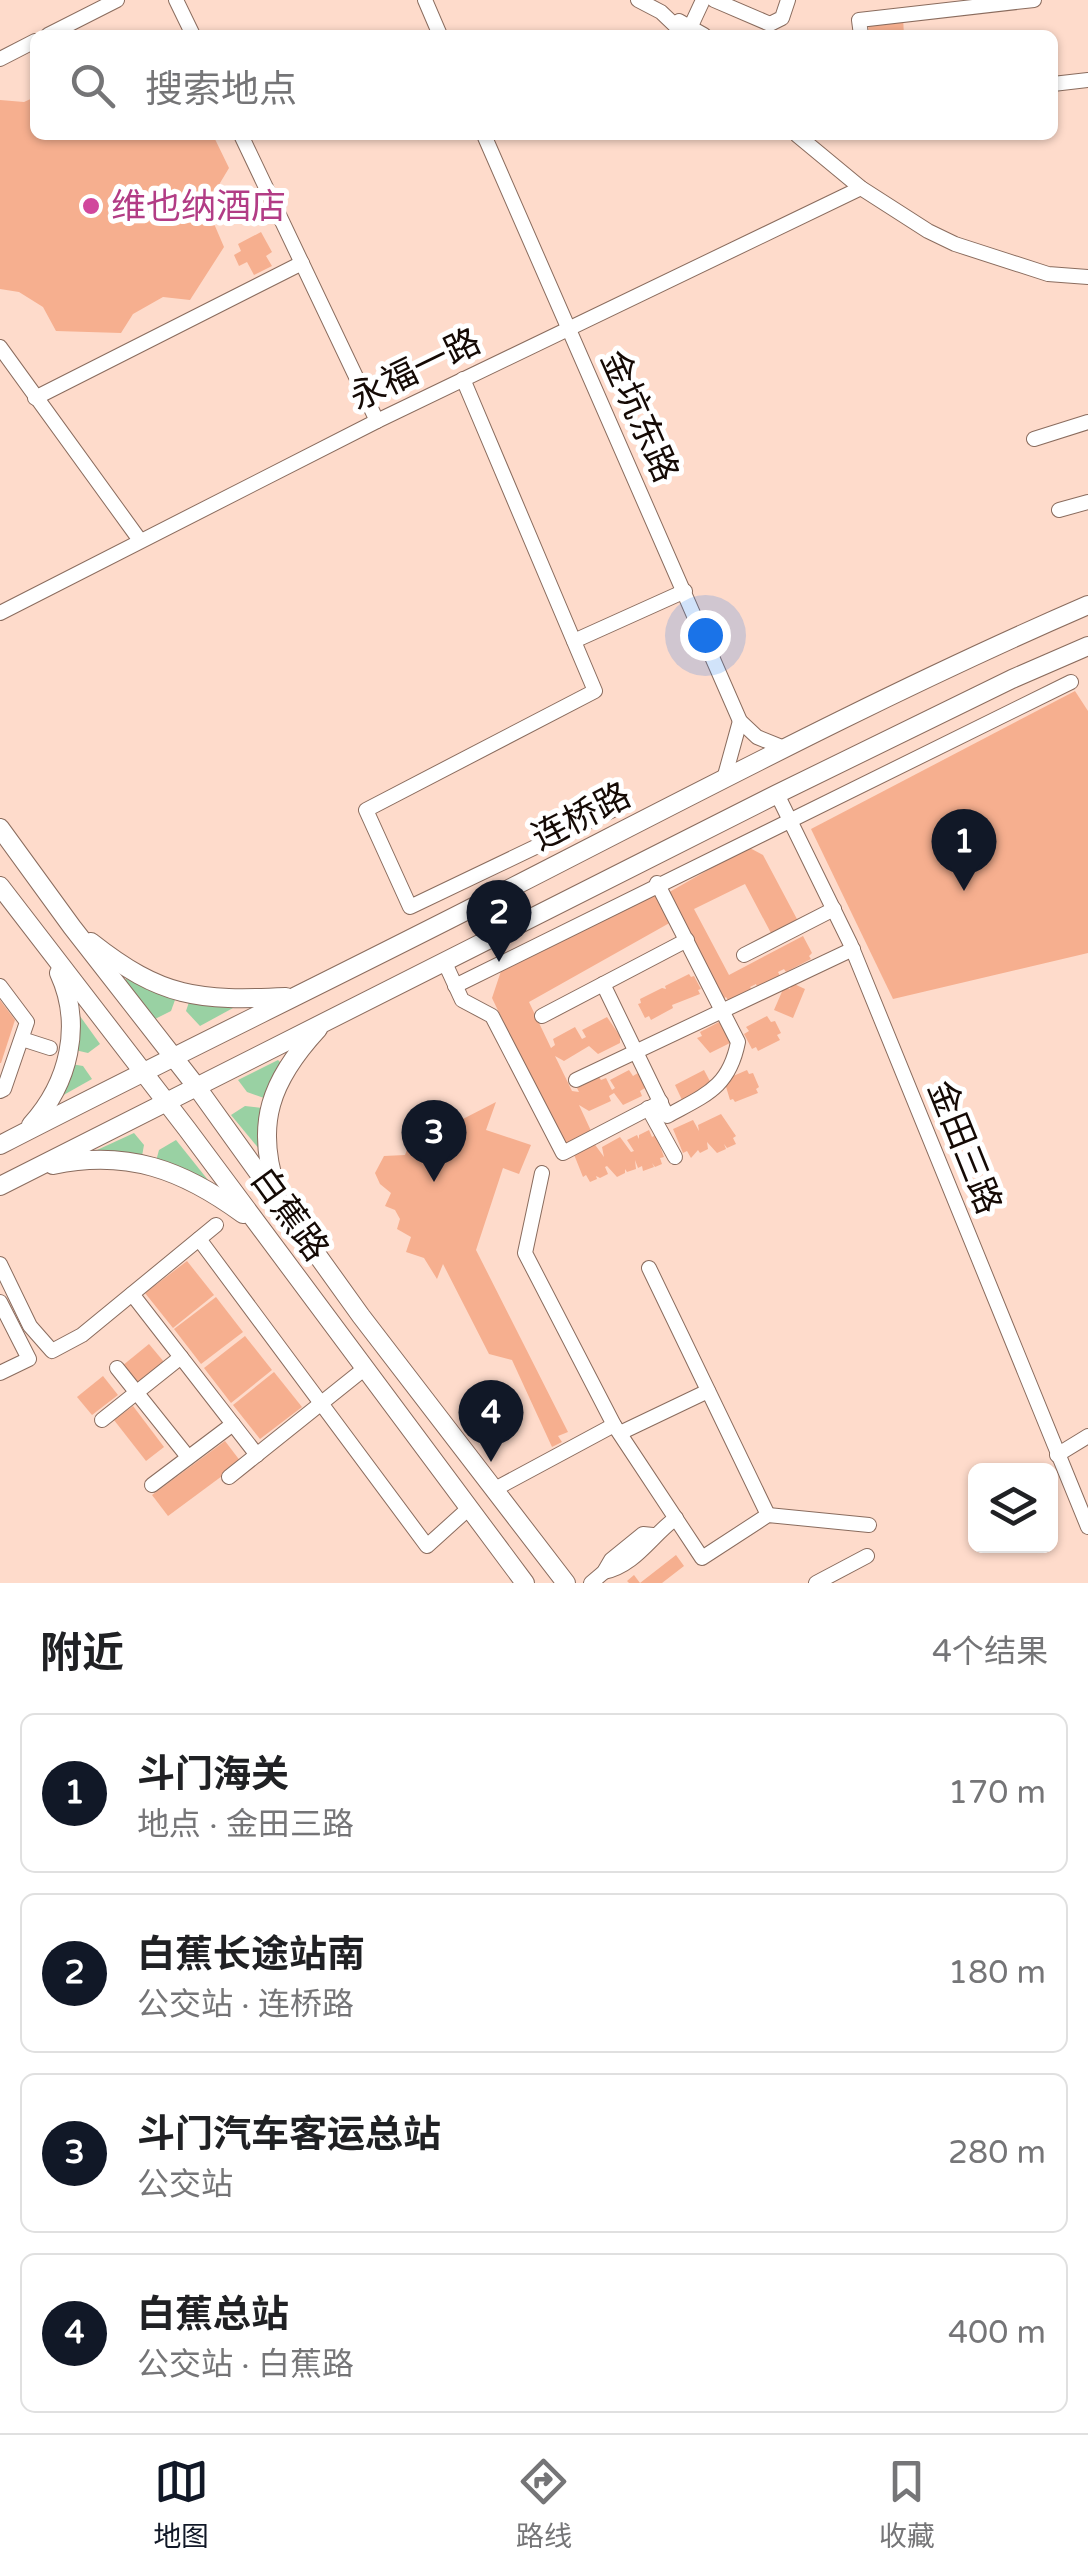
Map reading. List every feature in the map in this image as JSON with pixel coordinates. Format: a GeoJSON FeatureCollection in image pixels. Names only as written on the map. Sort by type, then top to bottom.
{"type":"FeatureCollection","features":[{"type":"Feature","properties":{"kind":"main road","name":"连桥路"},"geometry":{"type":"LineString","coordinates":[[0,1146],[140,1071],[338,976],[784,748],[1088,605]]}},
{"type":"Feature","properties":{"kind":"main road","name":"连桥路"},"geometry":{"type":"LineString","coordinates":[[0,1186],[778,794],[1088,646]]}},
{"type":"Feature","properties":{"kind":"main road"},"geometry":{"type":"LineString","coordinates":[[0,828],[196,1086],[361,1316],[566,1583]]}},
{"type":"Feature","properties":{"kind":"main road"},"geometry":{"type":"LineString","coordinates":[[2,889],[34,874]]}},
{"type":"Feature","properties":{"kind":"main road","name":"白蕉路"},"geometry":{"type":"LineString","coordinates":[[2,889],[524,1583]]}},
{"type":"Feature","properties":{"kind":"main road"},"geometry":{"type":"LineString","coordinates":[[72,927],[161,986],[216,1000],[296,996]]}},
{"type":"Feature","properties":{"kind":"main road"},"geometry":{"type":"LineString","coordinates":[[24,1133],[55,1091],[72,1034],[63,982],[49,951]]}},
{"type":"Feature","properties":{"kind":"main road"},"geometry":{"type":"LineString","coordinates":[[338,976],[354,1007]]}},
{"type":"Feature","properties":{"kind":"main road"},"geometry":{"type":"LineString","coordinates":[[282,1206],[269,1155],[268,1105],[294,1060],[326,1021]]}},
{"type":"Feature","properties":{"kind":"main road"},"geometry":{"type":"LineString","coordinates":[[32,1170],[96,1160],[153,1164],[205,1190],[258,1226]]}},
{"type":"Feature","properties":{"kind":"street"},"geometry":{"type":"LineString","coordinates":[[58,30],[117,0]]}},
{"type":"Feature","properties":{"kind":"street"},"geometry":{"type":"LineString","coordinates":[[176,0],[191,30]]}},
{"type":"Feature","properties":{"kind":"street"},"geometry":{"type":"LineString","coordinates":[[425,0],[438,30]]}},
{"type":"Feature","properties":{"kind":"street"},"geometry":{"type":"LineString","coordinates":[[638,0],[688,30]]}},
{"type":"Feature","properties":{"kind":"street"},"geometry":{"type":"LineString","coordinates":[[694,30],[703,0]]}},
{"type":"Feature","properties":{"kind":"street"},"geometry":{"type":"LineString","coordinates":[[714,0],[770,24],[782,18],[788,0]]}},
{"type":"Feature","properties":{"kind":"street"},"geometry":{"type":"LineString","coordinates":[[860,30],[859,20],[1034,0]]}},
{"type":"Feature","properties":{"kind":"street"},"geometry":{"type":"LineString","coordinates":[[0,59],[30,44]]}},
{"type":"Feature","properties":{"kind":"street"},"geometry":{"type":"LineString","coordinates":[[1058,83],[1088,80]]}},
{"type":"Feature","properties":{"kind":"street"},"geometry":{"type":"LineString","coordinates":[[243,140],[377,421]]}},
{"type":"Feature","properties":{"kind":"street","name":"金坑东路"},"geometry":{"type":"LineString","coordinates":[[486,140],[740,721]]}},
{"type":"Feature","properties":{"kind":"street"},"geometry":{"type":"LineString","coordinates":[[803,140],[861,188],[955,244],[1048,274],[1088,277]]}},
{"type":"Feature","properties":{"kind":"street","name":"永福一路"},"geometry":{"type":"LineString","coordinates":[[0,613],[377,421],[861,188]]}},
{"type":"Feature","properties":{"kind":"street"},"geometry":{"type":"LineString","coordinates":[[35,398],[302,263]]}},
{"type":"Feature","properties":{"kind":"street"},"geometry":{"type":"LineString","coordinates":[[0,347],[139,540]]}},
{"type":"Feature","properties":{"kind":"street"},"geometry":{"type":"LineString","coordinates":[[463,379],[595,691],[366,810],[410,906],[617,808]]}},
{"type":"Feature","properties":{"kind":"street"},"geometry":{"type":"LineString","coordinates":[[1034,438],[1088,422]]}},
{"type":"Feature","properties":{"kind":"street"},"geometry":{"type":"LineString","coordinates":[[1059,510],[1088,502]]}},
{"type":"Feature","properties":{"kind":"street"},"geometry":{"type":"LineString","coordinates":[[574,641],[685,591]]}},
{"type":"Feature","properties":{"kind":"street"},"geometry":{"type":"LineString","coordinates":[[458,993],[790,821],[1071,682]]}},
{"type":"Feature","properties":{"kind":"street"},"geometry":{"type":"LineString","coordinates":[[724,779],[740,721],[757,737],[784,748]]}},
{"type":"Feature","properties":{"kind":"street","name":"金田三路"},"geometry":{"type":"LineString","coordinates":[[778,794],[852,949],[1088,1527]]}},
{"type":"Feature","properties":{"kind":"street"},"geometry":{"type":"LineString","coordinates":[[654,1105],[667,1116],[717,1088],[734,1064],[738,1042],[656,883]]}},
{"type":"Feature","properties":{"kind":"street"},"geometry":{"type":"LineString","coordinates":[[744,955],[834,909]]}},
{"type":"Feature","properties":{"kind":"street"},"geometry":{"type":"LineString","coordinates":[[542,1016],[686,940]]}},
{"type":"Feature","properties":{"kind":"street"},"geometry":{"type":"LineString","coordinates":[[576,1080],[852,949]]}},
{"type":"Feature","properties":{"kind":"street"},"geometry":{"type":"LineString","coordinates":[[444,963],[458,993],[492,1016],[562,1153],[654,1105]]}},
{"type":"Feature","properties":{"kind":"street"},"geometry":{"type":"LineString","coordinates":[[603,984],[636,1049],[675,1157]]}},
{"type":"Feature","properties":{"kind":"street"},"geometry":{"type":"LineString","coordinates":[[0,986],[27,1022],[0,1090]]}},
{"type":"Feature","properties":{"kind":"street"},"geometry":{"type":"LineString","coordinates":[[22,1039],[50,1048]]}},
{"type":"Feature","properties":{"kind":"street"},"geometry":{"type":"LineString","coordinates":[[542,1173],[524,1253],[617,1428],[702,1558],[768,1515],[869,1525]]}},
{"type":"Feature","properties":{"kind":"street"},"geometry":{"type":"LineString","coordinates":[[2,1272],[30,1326],[52,1351],[82,1335],[216,1225]]}},
{"type":"Feature","properties":{"kind":"street"},"geometry":{"type":"LineString","coordinates":[[199,1239],[427,1546],[468,1509]]}},
{"type":"Feature","properties":{"kind":"street"},"geometry":{"type":"LineString","coordinates":[[648,1268],[768,1515]]}},
{"type":"Feature","properties":{"kind":"street"},"geometry":{"type":"LineString","coordinates":[[132,1294],[257,1455]]}},
{"type":"Feature","properties":{"kind":"street"},"geometry":{"type":"LineString","coordinates":[[0,1302],[29,1359],[0,1373]]}},
{"type":"Feature","properties":{"kind":"street"},"geometry":{"type":"LineString","coordinates":[[102,1420],[181,1357]]}},
{"type":"Feature","properties":{"kind":"street"},"geometry":{"type":"LineString","coordinates":[[117,1368],[188,1458]]}},
{"type":"Feature","properties":{"kind":"street"},"geometry":{"type":"LineString","coordinates":[[229,1477],[364,1369]]}},
{"type":"Feature","properties":{"kind":"street"},"geometry":{"type":"LineString","coordinates":[[495,1489],[617,1428],[708,1391]]}},
{"type":"Feature","properties":{"kind":"street"},"geometry":{"type":"LineString","coordinates":[[152,1485],[233,1424]]}},
{"type":"Feature","properties":{"kind":"street"},"geometry":{"type":"LineString","coordinates":[[1057,1455],[1088,1436]]}},
{"type":"Feature","properties":{"kind":"street"},"geometry":{"type":"LineString","coordinates":[[591,1583],[608,1578],[611,1560],[643,1534],[653,1535],[676,1518]]}},
{"type":"Feature","properties":{"kind":"street"},"geometry":{"type":"LineString","coordinates":[[816,1583],[867,1556]]}},
{"type":"Feature","properties":{"kind":"green space"},"geometry":{"type":"Polygon","coordinates":[[[129,977],[175,1000],[171,1011],[155,1019],[125,980],[129,977]]]}},
{"type":"Feature","properties":{"kind":"green space"},"geometry":{"type":"Polygon","coordinates":[[[189,1002],[233,1004],[233,1008],[200,1026],[186,1011],[189,1002]]]}},
{"type":"Feature","properties":{"kind":"green space"},"geometry":{"type":"Polygon","coordinates":[[[77,1012],[100,1044],[88,1053],[75,1050],[77,1012]]]}},
{"type":"Feature","properties":{"kind":"green space"},"geometry":{"type":"Polygon","coordinates":[[[278,1060],[281,1063],[264,1098],[247,1092],[238,1080],[278,1060]]]}},
{"type":"Feature","properties":{"kind":"green space"},"geometry":{"type":"Polygon","coordinates":[[[71,1064],[83,1066],[92,1079],[60,1097],[71,1064]]]}},
{"type":"Feature","properties":{"kind":"green space"},"geometry":{"type":"Polygon","coordinates":[[[245,1106],[262,1108],[260,1150],[231,1115],[245,1106]]]}},
{"type":"Feature","properties":{"kind":"green space"},"geometry":{"type":"Polygon","coordinates":[[[134,1133],[144,1145],[142,1156],[99,1155],[97,1150],[134,1133]]]}},
{"type":"Feature","properties":{"kind":"green space"},"geometry":{"type":"Polygon","coordinates":[[[176,1140],[208,1180],[205,1183],[156,1161],[159,1150],[176,1140]]]}},
{"type":"Feature","properties":{"kind":"building"},"geometry":{"type":"Polygon","coordinates":[[[903,18],[904,30],[869,30],[868,21],[903,18]]]}},
{"type":"Feature","properties":{"kind":"building"},"geometry":{"type":"Polygon","coordinates":[[[30,99],[30,140],[215,140],[229,168],[214,193],[212,219],[224,247],[190,300],[163,297],[133,314],[121,333],[56,331],[43,307],[19,292],[0,289],[0,100],[30,99]]]}},
{"type":"Feature","properties":{"kind":"building"},"geometry":{"type":"Polygon","coordinates":[[[261,232],[272,252],[266,256],[272,266],[254,275],[247,262],[239,266],[234,255],[241,251],[238,244],[261,232]]]}},
{"type":"Feature","properties":{"kind":"building"},"geometry":{"type":"Polygon","coordinates":[[[1075,691],[1088,711],[1088,953],[893,999],[811,829],[1075,691]]]}},
{"type":"Feature","properties":{"kind":"building"},"geometry":{"type":"Polygon","coordinates":[[[748,847],[763,855],[798,921],[772,935],[745,884],[694,909],[729,975],[803,936],[812,953],[811,959],[778,972],[780,976],[750,987],[752,990],[729,1002],[726,997],[723,999],[666,894],[748,847]]]}},
{"type":"Feature","properties":{"kind":"building"},"geometry":{"type":"Polygon","coordinates":[[[657,891],[673,921],[529,1002],[551,1048],[555,1045],[553,1039],[575,1027],[582,1039],[586,1037],[582,1030],[607,1017],[620,1036],[620,1043],[598,1054],[589,1046],[564,1061],[555,1056],[572,1091],[579,1092],[577,1088],[599,1077],[606,1078],[612,1090],[615,1088],[610,1080],[629,1070],[633,1076],[638,1073],[645,1088],[640,1091],[642,1096],[623,1105],[614,1093],[609,1096],[611,1101],[589,1111],[579,1105],[592,1133],[563,1146],[492,998],[502,968],[657,891]]]}},
{"type":"Feature","properties":{"kind":"building"},"geometry":{"type":"Polygon","coordinates":[[[689,974],[694,976],[700,994],[672,1005],[673,1008],[651,1020],[649,1016],[645,1018],[638,1004],[640,999],[689,974]]]}},
{"type":"Feature","properties":{"kind":"building"},"geometry":{"type":"Polygon","coordinates":[[[792,983],[805,989],[793,1018],[774,1010],[784,987],[790,989],[792,983]]]}},
{"type":"Feature","properties":{"kind":"building"},"geometry":{"type":"Polygon","coordinates":[[[0,1000],[15,1020],[1,1063],[0,1063],[0,1000]]]}},
{"type":"Feature","properties":{"kind":"building"},"geometry":{"type":"Polygon","coordinates":[[[767,1016],[775,1021],[780,1040],[758,1051],[756,1047],[752,1049],[744,1034],[749,1031],[746,1027],[767,1016]]]}},
{"type":"Feature","properties":{"kind":"building"},"geometry":{"type":"Polygon","coordinates":[[[719,1022],[726,1023],[732,1034],[727,1037],[730,1043],[710,1053],[697,1038],[702,1036],[700,1032],[719,1022]]]}},
{"type":"Feature","properties":{"kind":"building"},"geometry":{"type":"Polygon","coordinates":[[[704,1070],[713,1087],[683,1102],[675,1085],[704,1070]]]}},
{"type":"Feature","properties":{"kind":"building"},"geometry":{"type":"Polygon","coordinates":[[[747,1070],[753,1073],[758,1093],[735,1102],[730,1100],[724,1080],[747,1070]]]}},
{"type":"Feature","properties":{"kind":"building"},"geometry":{"type":"Polygon","coordinates":[[[496,1102],[486,1130],[531,1145],[519,1174],[503,1168],[476,1250],[568,1432],[558,1436],[562,1442],[552,1447],[512,1360],[489,1354],[443,1264],[437,1279],[424,1258],[406,1252],[411,1237],[397,1229],[400,1219],[395,1210],[385,1206],[391,1193],[375,1173],[384,1156],[405,1155],[411,1139],[420,1142],[428,1130],[438,1133],[446,1128],[449,1118],[459,1121],[496,1102]]]}},
{"type":"Feature","properties":{"kind":"building"},"geometry":{"type":"Polygon","coordinates":[[[721,1114],[736,1136],[736,1144],[727,1148],[724,1144],[726,1149],[717,1153],[707,1142],[708,1149],[700,1153],[698,1150],[691,1158],[687,1151],[683,1153],[673,1129],[693,1120],[699,1131],[698,1125],[721,1114]]]}},
{"type":"Feature","properties":{"kind":"building"},"geometry":{"type":"Polygon","coordinates":[[[649,1130],[652,1137],[656,1135],[664,1157],[660,1158],[662,1164],[655,1167],[652,1163],[654,1167],[643,1171],[635,1160],[636,1169],[625,1169],[617,1177],[607,1166],[608,1174],[600,1178],[596,1176],[590,1182],[586,1175],[583,1177],[573,1152],[593,1142],[604,1157],[602,1147],[620,1137],[631,1152],[634,1151],[627,1140],[637,1135],[639,1139],[649,1130]]]}},
{"type":"Feature","properties":{"kind":"building"},"geometry":{"type":"Polygon","coordinates":[[[187,1261],[214,1295],[173,1328],[145,1293],[187,1261]]]}},
{"type":"Feature","properties":{"kind":"building"},"geometry":{"type":"Polygon","coordinates":[[[216,1297],[243,1332],[201,1364],[174,1329],[216,1297]]]}},
{"type":"Feature","properties":{"kind":"building"},"geometry":{"type":"Polygon","coordinates":[[[245,1336],[272,1370],[231,1403],[204,1368],[245,1336]]]}},
{"type":"Feature","properties":{"kind":"building"},"geometry":{"type":"Polygon","coordinates":[[[149,1344],[164,1362],[137,1385],[122,1366],[149,1344]]]}},
{"type":"Feature","properties":{"kind":"building"},"geometry":{"type":"Polygon","coordinates":[[[274,1372],[302,1407],[260,1439],[233,1405],[274,1372]]]}},
{"type":"Feature","properties":{"kind":"building"},"geometry":{"type":"Polygon","coordinates":[[[103,1376],[118,1395],[92,1415],[77,1397],[103,1376]]]}},
{"type":"Feature","properties":{"kind":"building"},"geometry":{"type":"Polygon","coordinates":[[[133,1406],[164,1447],[146,1461],[114,1420],[133,1406]]]}},
{"type":"Feature","properties":{"kind":"building"},"geometry":{"type":"Polygon","coordinates":[[[225,1441],[241,1462],[168,1516],[152,1495],[225,1441]]]}},
{"type":"Feature","properties":{"kind":"building"},"geometry":{"type":"Polygon","coordinates":[[[676,1555],[684,1566],[662,1583],[640,1583],[676,1555]]]}},
{"type":"Feature","properties":{"kind":"place","name":"维也纳酒店"},"geometry":{"type":"Point","coordinates":[91,206]}},
{"type":"Feature","properties":{"kind":"place","name":"斗门海关"},"geometry":{"type":"Point","coordinates":[964,891]}},
{"type":"Feature","properties":{"kind":"place","name":"白蕉长途站南"},"geometry":{"type":"Point","coordinates":[499,962]}},
{"type":"Feature","properties":{"kind":"place","name":"斗门汽车客运总站"},"geometry":{"type":"Point","coordinates":[434,1182]}},
{"type":"Feature","properties":{"kind":"place","name":"白蕉总站"},"geometry":{"type":"Point","coordinates":[491,1462]}}]}
